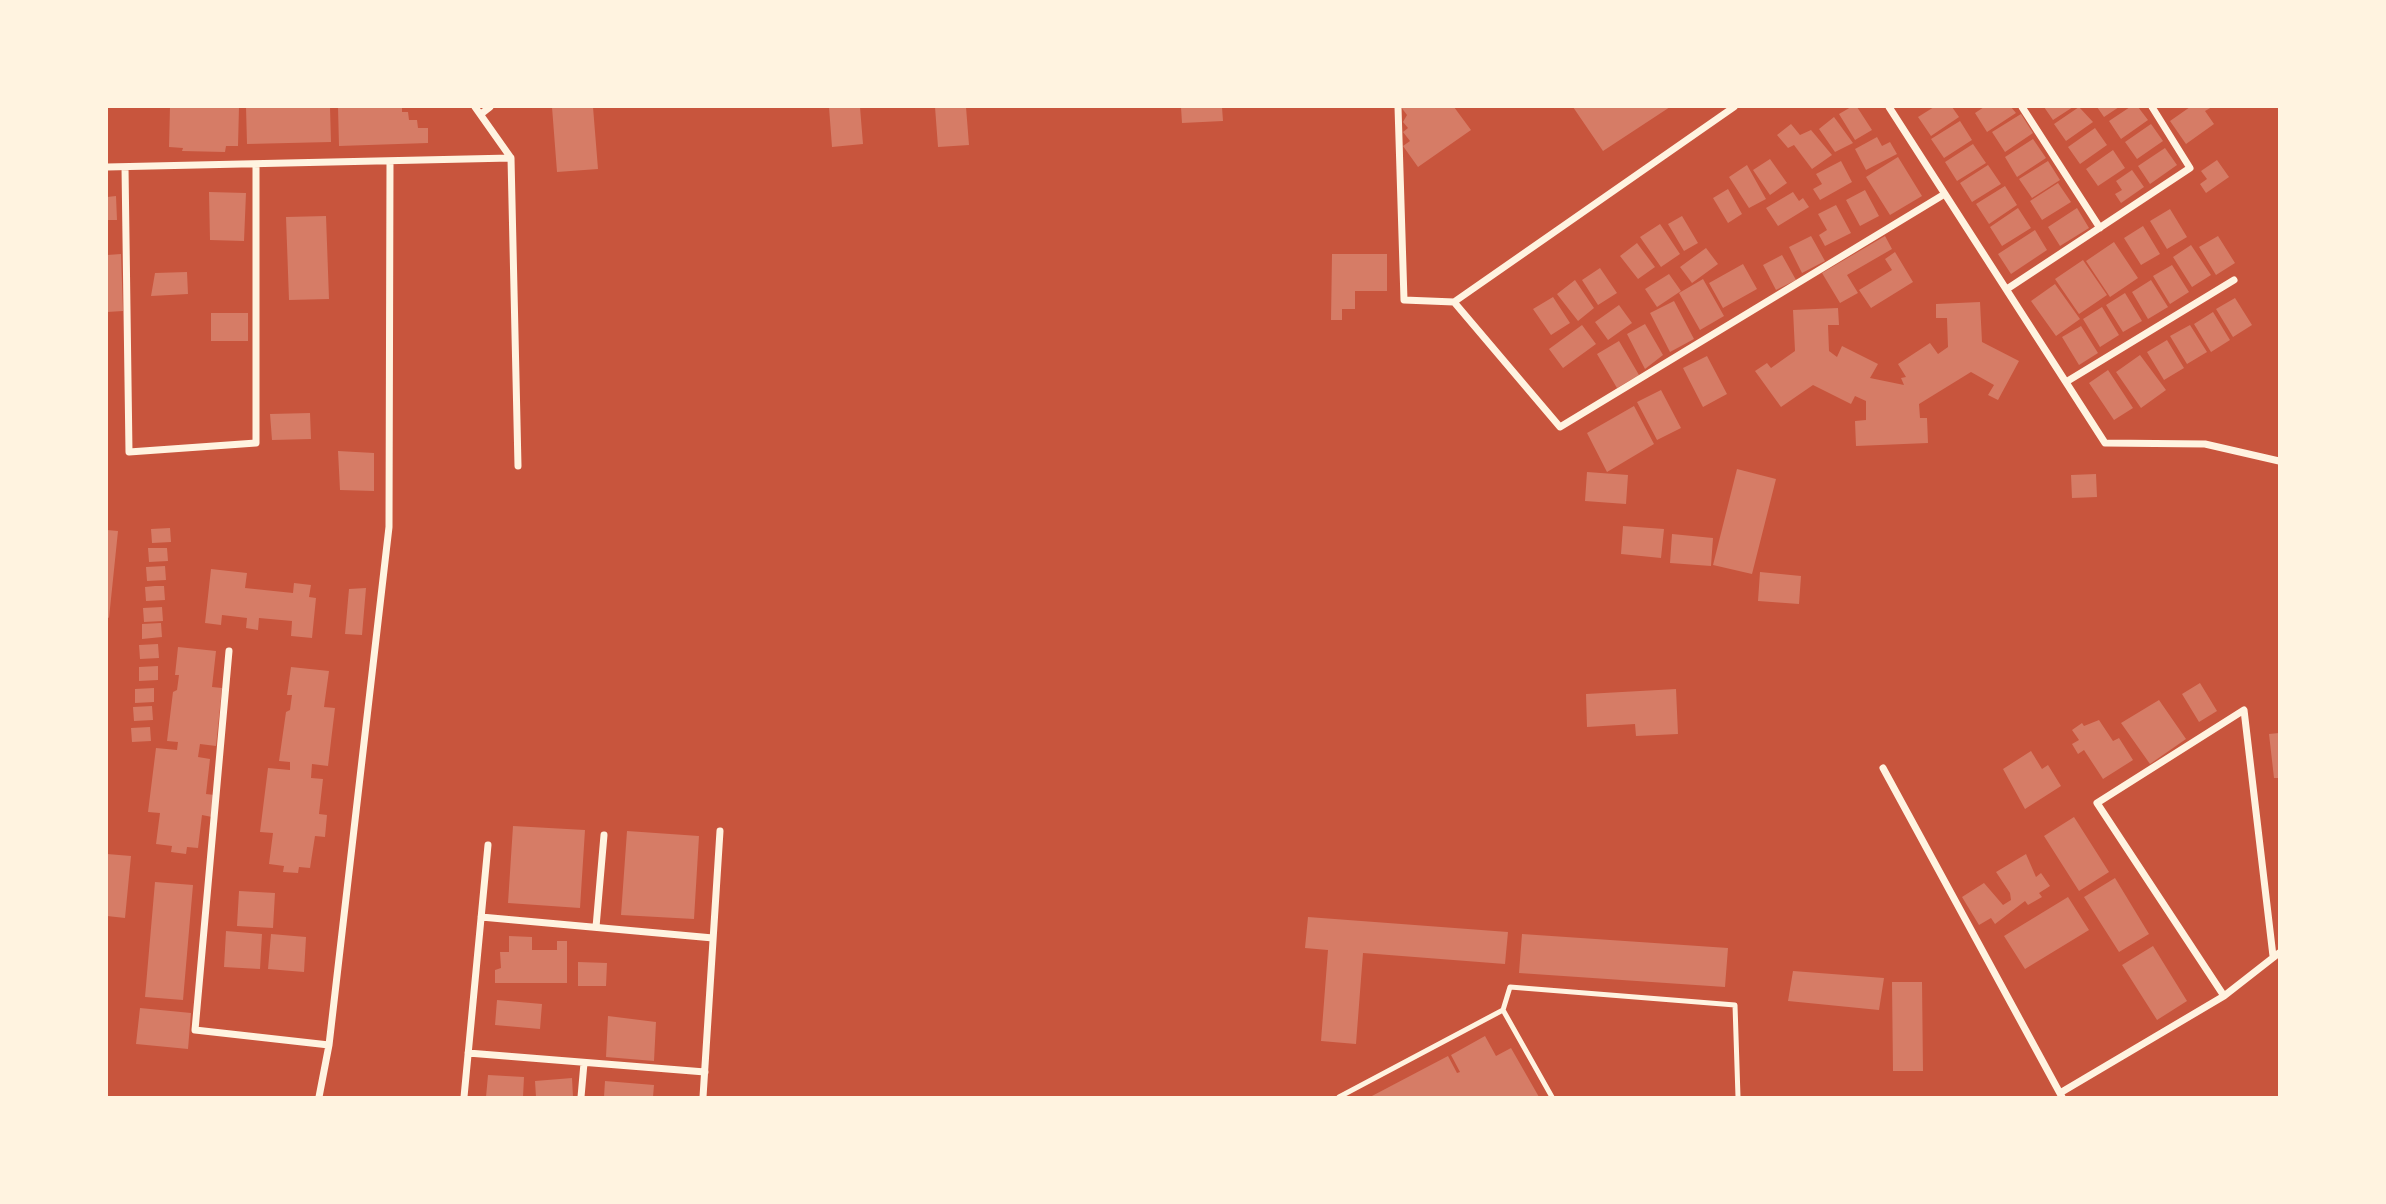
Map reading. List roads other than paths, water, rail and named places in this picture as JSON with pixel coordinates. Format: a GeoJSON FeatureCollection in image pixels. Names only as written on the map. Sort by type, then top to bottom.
{"type":"FeatureCollection","features":[{"type":"Feature","properties":{"kind":"street"},"geometry":{"type":"LineString","coordinates":[[475,107],[511,158],[519,466]]}},
{"type":"Feature","properties":{"kind":"street"},"geometry":{"type":"LineString","coordinates":[[481,114],[489,107]]}},
{"type":"Feature","properties":{"kind":"street"},"geometry":{"type":"LineString","coordinates":[[1398,107],[1404,300],[1454,302],[1734,107]]}},
{"type":"Feature","properties":{"kind":"street"},"geometry":{"type":"LineString","coordinates":[[1889,107],[1943,195],[2007,289],[2105,443],[2205,444],[2279,460]]}},
{"type":"Feature","properties":{"kind":"street"},"geometry":{"type":"LineString","coordinates":[[2022,107],[2100,228]]}},
{"type":"Feature","properties":{"kind":"street"},"geometry":{"type":"LineString","coordinates":[[2007,289],[2190,168],[2152,107]]}},
{"type":"Feature","properties":{"kind":"street"},"geometry":{"type":"LineString","coordinates":[[107,167],[511,158]]}},
{"type":"Feature","properties":{"kind":"street"},"geometry":{"type":"LineString","coordinates":[[319,1097],[329,1045],[389,527],[390,161]]}},
{"type":"Feature","properties":{"kind":"street"},"geometry":{"type":"LineString","coordinates":[[125,167],[129,452],[256,443],[256,164]]}},
{"type":"Feature","properties":{"kind":"street"},"geometry":{"type":"LineString","coordinates":[[1454,302],[1560,427],[1943,195]]}},
{"type":"Feature","properties":{"kind":"street"},"geometry":{"type":"LineString","coordinates":[[2066,382],[2234,280]]}},
{"type":"Feature","properties":{"kind":"street"},"geometry":{"type":"LineString","coordinates":[[229,651],[195,1030],[329,1045]]}},
{"type":"Feature","properties":{"kind":"street"},"geometry":{"type":"LineString","coordinates":[[1883,768],[2061,1095],[2224,996],[2276,955],[2244,710],[2097,803],[2224,996]]}},
{"type":"Feature","properties":{"kind":"street"},"geometry":{"type":"LineString","coordinates":[[703,1097],[720,831]]}},
{"type":"Feature","properties":{"kind":"street"},"geometry":{"type":"LineString","coordinates":[[596,928],[604,835]]}},
{"type":"Feature","properties":{"kind":"street"},"geometry":{"type":"LineString","coordinates":[[464,1097],[488,845]]}},
{"type":"Feature","properties":{"kind":"street"},"geometry":{"type":"LineString","coordinates":[[481,917],[713,938]]}},
{"type":"Feature","properties":{"kind":"street"},"geometry":{"type":"LineString","coordinates":[[468,1053],[705,1072]]}},
{"type":"Feature","properties":{"kind":"street"},"geometry":{"type":"LineString","coordinates":[[581,1097],[584,1063]]}},
{"type":"Feature","properties":{"kind":"lane"},"geometry":{"type":"LineString","coordinates":[[1552,1097],[1503,1010],[1510,986],[1735,1005],[1738,1097]]}},
{"type":"Feature","properties":{"kind":"lane"},"geometry":{"type":"LineString","coordinates":[[1339,1097],[1503,1010]]}}]}
